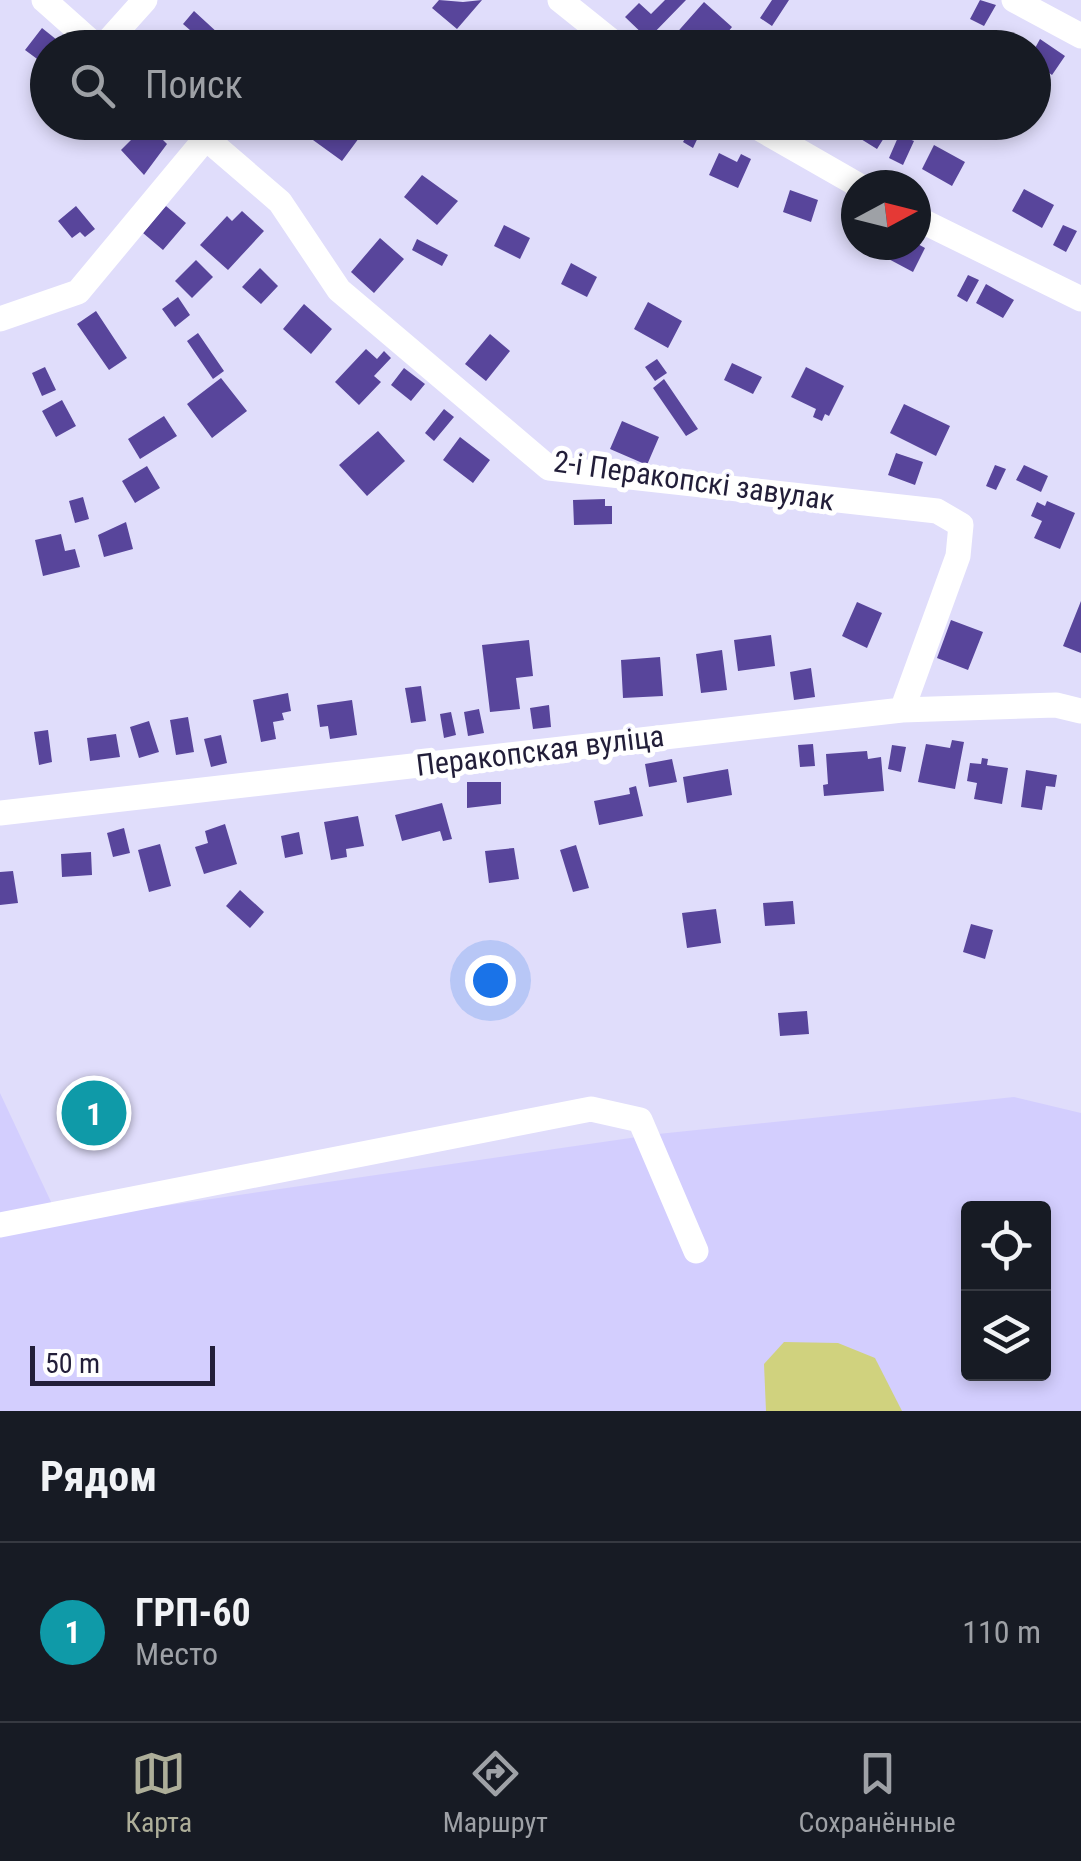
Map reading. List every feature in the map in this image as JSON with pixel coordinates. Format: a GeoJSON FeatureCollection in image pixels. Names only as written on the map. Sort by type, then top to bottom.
{"type":"FeatureCollection","features":[{"type":"Feature","properties":{"kind":"street"},"geometry":{"type":"LineString","coordinates":[[44,0],[79,30]]}},
{"type":"Feature","properties":{"kind":"street"},"geometry":{"type":"LineString","coordinates":[[117,30],[145,0]]}},
{"type":"Feature","properties":{"kind":"street"},"geometry":{"type":"LineString","coordinates":[[560,0],[598,30]]}},
{"type":"Feature","properties":{"kind":"street"},"geometry":{"type":"LineString","coordinates":[[1014,0],[1081,36]]}},
{"type":"Feature","properties":{"kind":"street"},"geometry":{"type":"LineString","coordinates":[[0,319],[78,292],[189,140]]}},
{"type":"Feature","properties":{"kind":"street","name":"2-і Перакопскі завулак"},"geometry":{"type":"LineString","coordinates":[[208,140],[280,202],[339,290],[548,468],[938,510],[961,525],[958,556],[902,710]]}},
{"type":"Feature","properties":{"kind":"street"},"geometry":{"type":"LineString","coordinates":[[779,140],[841,175]]}},
{"type":"Feature","properties":{"kind":"street"},"geometry":{"type":"LineString","coordinates":[[931,225],[1081,299]]}},
{"type":"Feature","properties":{"kind":"street","name":"Перакопская вуліца"},"geometry":{"type":"LineString","coordinates":[[0,813],[902,710],[1056,705],[1081,711]]}},
{"type":"Feature","properties":{"kind":"street"},"geometry":{"type":"LineString","coordinates":[[0,1225],[591,1110],[640,1120],[696,1251]]}},
{"type":"Feature","properties":{"kind":"shaded area"},"geometry":{"type":"Polygon","coordinates":[[[0,1093],[60,1221],[658,1134],[1014,1097],[1081,1113],[1081,1411],[0,1411],[0,1093]]]}},
{"type":"Feature","properties":{"kind":"green space"},"geometry":{"type":"Polygon","coordinates":[[[784,1342],[838,1343],[875,1358],[902,1411],[766,1411],[764,1364],[784,1342]]]}},
{"type":"Feature","properties":{"kind":"building"},"geometry":{"type":"Polygon","coordinates":[[[439,0],[482,0],[457,29],[432,8],[439,0]]]}},
{"type":"Feature","properties":{"kind":"building"},"geometry":{"type":"Polygon","coordinates":[[[665,0],[686,0],[657,30],[639,30],[625,17],[639,3],[651,14],[665,0]]]}},
{"type":"Feature","properties":{"kind":"building"},"geometry":{"type":"Polygon","coordinates":[[[772,0],[789,0],[772,26],[760,18],[772,0]]]}},
{"type":"Feature","properties":{"kind":"building"},"geometry":{"type":"Polygon","coordinates":[[[980,0],[996,5],[984,26],[970,19],[980,0]]]}},
{"type":"Feature","properties":{"kind":"building"},"geometry":{"type":"Polygon","coordinates":[[[704,2],[732,27],[730,30],[679,30],[704,2]]]}},
{"type":"Feature","properties":{"kind":"building"},"geometry":{"type":"Polygon","coordinates":[[[194,11],[215,30],[190,30],[183,24],[194,11]]]}},
{"type":"Feature","properties":{"kind":"building"},"geometry":{"type":"Polygon","coordinates":[[[1051,46],[1065,56],[1051,74],[1051,46]]]}},
{"type":"Feature","properties":{"kind":"building"},"geometry":{"type":"Polygon","coordinates":[[[131,140],[163,140],[167,144],[144,175],[121,150],[131,140]]]}},
{"type":"Feature","properties":{"kind":"building"},"geometry":{"type":"Polygon","coordinates":[[[313,140],[358,140],[342,161],[313,140]]]}},
{"type":"Feature","properties":{"kind":"building"},"geometry":{"type":"Polygon","coordinates":[[[684,140],[697,140],[693,148],[684,140]]]}},
{"type":"Feature","properties":{"kind":"building"},"geometry":{"type":"Polygon","coordinates":[[[862,140],[883,140],[877,149],[862,140]]]}},
{"type":"Feature","properties":{"kind":"building"},"geometry":{"type":"Polygon","coordinates":[[[897,140],[914,141],[903,165],[889,158],[897,140]]]}},
{"type":"Feature","properties":{"kind":"building"},"geometry":{"type":"Polygon","coordinates":[[[934,145],[965,162],[952,186],[931,174],[931,170],[922,169],[934,145]]]}},
{"type":"Feature","properties":{"kind":"building"},"geometry":{"type":"Polygon","coordinates":[[[719,153],[737,162],[741,154],[751,159],[738,188],[709,175],[719,153]]]}},
{"type":"Feature","properties":{"kind":"building"},"geometry":{"type":"Polygon","coordinates":[[[422,175],[458,201],[437,225],[404,197],[422,175]]]}},
{"type":"Feature","properties":{"kind":"building"},"geometry":{"type":"Polygon","coordinates":[[[1024,189],[1054,205],[1042,228],[1012,211],[1024,189]]]}},
{"type":"Feature","properties":{"kind":"building"},"geometry":{"type":"Polygon","coordinates":[[[790,190],[818,200],[811,222],[783,212],[790,190]]]}},
{"type":"Feature","properties":{"kind":"building"},"geometry":{"type":"Polygon","coordinates":[[[76,206],[95,229],[85,237],[80,232],[72,238],[58,221],[76,206]]]}},
{"type":"Feature","properties":{"kind":"building"},"geometry":{"type":"Polygon","coordinates":[[[166,206],[186,223],[163,250],[143,233],[166,206]]]}},
{"type":"Feature","properties":{"kind":"building"},"geometry":{"type":"Polygon","coordinates":[[[242,211],[264,231],[228,270],[200,245],[227,216],[232,221],[242,211]]]}},
{"type":"Feature","properties":{"kind":"building"},"geometry":{"type":"Polygon","coordinates":[[[504,225],[530,238],[520,259],[494,246],[504,225]]]}},
{"type":"Feature","properties":{"kind":"building"},"geometry":{"type":"Polygon","coordinates":[[[1063,225],[1077,231],[1066,252],[1053,245],[1063,225]]]}},
{"type":"Feature","properties":{"kind":"building"},"geometry":{"type":"Polygon","coordinates":[[[380,238],[404,259],[374,293],[351,272],[380,238]]]}},
{"type":"Feature","properties":{"kind":"building"},"geometry":{"type":"Polygon","coordinates":[[[417,239],[448,255],[442,266],[412,250],[417,239]]]}},
{"type":"Feature","properties":{"kind":"building"},"geometry":{"type":"Polygon","coordinates":[[[196,260],[213,277],[192,298],[175,281],[196,260]]]}},
{"type":"Feature","properties":{"kind":"building"},"geometry":{"type":"Polygon","coordinates":[[[890,260],[919,260],[913,272],[890,260]]]}},
{"type":"Feature","properties":{"kind":"building"},"geometry":{"type":"Polygon","coordinates":[[[571,263],[597,277],[587,297],[561,284],[571,263]]]}},
{"type":"Feature","properties":{"kind":"building"},"geometry":{"type":"Polygon","coordinates":[[[260,268],[278,286],[261,304],[242,287],[260,268]]]}},
{"type":"Feature","properties":{"kind":"building"},"geometry":{"type":"Polygon","coordinates":[[[968,275],[979,280],[967,302],[957,296],[968,275]]]}},
{"type":"Feature","properties":{"kind":"building"},"geometry":{"type":"Polygon","coordinates":[[[986,284],[1014,300],[1003,318],[976,303],[986,284]]]}},
{"type":"Feature","properties":{"kind":"building"},"geometry":{"type":"Polygon","coordinates":[[[178,297],[190,315],[175,327],[162,309],[178,297]]]}},
{"type":"Feature","properties":{"kind":"building"},"geometry":{"type":"Polygon","coordinates":[[[648,302],[682,321],[668,348],[634,329],[648,302]]]}},
{"type":"Feature","properties":{"kind":"building"},"geometry":{"type":"Polygon","coordinates":[[[304,304],[332,329],[311,354],[283,329],[304,304]]]}},
{"type":"Feature","properties":{"kind":"building"},"geometry":{"type":"Polygon","coordinates":[[[96,311],[127,358],[109,370],[77,324],[96,311]]]}},
{"type":"Feature","properties":{"kind":"building"},"geometry":{"type":"Polygon","coordinates":[[[198,333],[224,371],[213,379],[187,341],[198,333]]]}},
{"type":"Feature","properties":{"kind":"building"},"geometry":{"type":"Polygon","coordinates":[[[490,334],[510,351],[486,381],[465,364],[490,334]]]}},
{"type":"Feature","properties":{"kind":"building"},"geometry":{"type":"Polygon","coordinates":[[[366,349],[377,359],[384,351],[391,358],[374,376],[381,382],[359,405],[335,382],[366,349]]]}},
{"type":"Feature","properties":{"kind":"building"},"geometry":{"type":"Polygon","coordinates":[[[657,359],[667,373],[655,381],[645,367],[657,359]]]}},
{"type":"Feature","properties":{"kind":"building"},"geometry":{"type":"Polygon","coordinates":[[[732,363],[762,377],[753,394],[724,380],[732,363]]]}},
{"type":"Feature","properties":{"kind":"building"},"geometry":{"type":"Polygon","coordinates":[[[45,367],[56,390],[42,396],[32,373],[45,367]]]}},
{"type":"Feature","properties":{"kind":"building"},"geometry":{"type":"Polygon","coordinates":[[[806,367],[844,386],[829,416],[825,414],[822,421],[813,417],[816,409],[791,397],[806,367]]]}},
{"type":"Feature","properties":{"kind":"building"},"geometry":{"type":"Polygon","coordinates":[[[404,368],[425,384],[411,401],[391,385],[404,368]]]}},
{"type":"Feature","properties":{"kind":"building"},"geometry":{"type":"Polygon","coordinates":[[[221,378],[247,411],[212,438],[187,404],[221,378]]]}},
{"type":"Feature","properties":{"kind":"building"},"geometry":{"type":"Polygon","coordinates":[[[664,379],[698,429],[686,436],[653,388],[664,379]]]}},
{"type":"Feature","properties":{"kind":"building"},"geometry":{"type":"Polygon","coordinates":[[[62,400],[76,426],[56,437],[42,411],[62,400]]]}},
{"type":"Feature","properties":{"kind":"building"},"geometry":{"type":"Polygon","coordinates":[[[904,404],[950,426],[936,456],[890,433],[904,404]]]}},
{"type":"Feature","properties":{"kind":"building"},"geometry":{"type":"Polygon","coordinates":[[[444,409],[454,417],[434,441],[425,433],[444,409]]]}},
{"type":"Feature","properties":{"kind":"building"},"geometry":{"type":"Polygon","coordinates":[[[164,416],[177,436],[140,459],[128,439],[164,416]]]}},
{"type":"Feature","properties":{"kind":"building"},"geometry":{"type":"Polygon","coordinates":[[[622,421],[659,437],[647,465],[610,449],[622,421]]]}},
{"type":"Feature","properties":{"kind":"building"},"geometry":{"type":"Polygon","coordinates":[[[378,431],[405,461],[367,496],[339,465],[378,431]]]}},
{"type":"Feature","properties":{"kind":"building"},"geometry":{"type":"Polygon","coordinates":[[[460,437],[490,460],[473,483],[443,460],[460,437]]]}},
{"type":"Feature","properties":{"kind":"building"},"geometry":{"type":"Polygon","coordinates":[[[896,453],[923,462],[915,485],[888,475],[896,453]]]}},
{"type":"Feature","properties":{"kind":"building"},"geometry":{"type":"Polygon","coordinates":[[[995,465],[1006,469],[996,490],[986,486],[995,465]]]}},
{"type":"Feature","properties":{"kind":"building"},"geometry":{"type":"Polygon","coordinates":[[[1024,465],[1048,476],[1041,492],[1016,480],[1024,465]]]}},
{"type":"Feature","properties":{"kind":"building"},"geometry":{"type":"Polygon","coordinates":[[[147,466],[160,488],[135,503],[122,481],[147,466]]]}},
{"type":"Feature","properties":{"kind":"building"},"geometry":{"type":"Polygon","coordinates":[[[83,497],[89,519],[75,523],[69,501],[83,497]]]}},
{"type":"Feature","properties":{"kind":"building"},"geometry":{"type":"Polygon","coordinates":[[[605,499],[605,506],[612,506],[612,524],[574,525],[573,500],[605,499]]]}},
{"type":"Feature","properties":{"kind":"building"},"geometry":{"type":"Polygon","coordinates":[[[1047,501],[1075,513],[1060,549],[1034,538],[1042,521],[1031,516],[1037,502],[1045,506],[1047,501]]]}},
{"type":"Feature","properties":{"kind":"building"},"geometry":{"type":"Polygon","coordinates":[[[126,522],[133,549],[104,557],[98,535],[126,522]]]}},
{"type":"Feature","properties":{"kind":"building"},"geometry":{"type":"Polygon","coordinates":[[[61,534],[65,551],[75,549],[80,567],[43,576],[35,540],[61,534]]]}},
{"type":"Feature","properties":{"kind":"building"},"geometry":{"type":"Polygon","coordinates":[[[1081,601],[1081,653],[1063,646],[1081,601]]]}},
{"type":"Feature","properties":{"kind":"building"},"geometry":{"type":"Polygon","coordinates":[[[857,602],[882,613],[867,648],[842,636],[857,602]]]}},
{"type":"Feature","properties":{"kind":"building"},"geometry":{"type":"Polygon","coordinates":[[[951,620],[983,632],[968,670],[937,658],[951,620]]]}},
{"type":"Feature","properties":{"kind":"building"},"geometry":{"type":"Polygon","coordinates":[[[771,635],[775,666],[738,671],[734,640],[771,635]]]}},
{"type":"Feature","properties":{"kind":"building"},"geometry":{"type":"Polygon","coordinates":[[[529,640],[533,676],[516,678],[520,709],[490,712],[482,645],[529,640]]]}},
{"type":"Feature","properties":{"kind":"building"},"geometry":{"type":"Polygon","coordinates":[[[722,650],[727,690],[701,693],[696,654],[722,650]]]}},
{"type":"Feature","properties":{"kind":"building"},"geometry":{"type":"Polygon","coordinates":[[[660,657],[663,696],[623,698],[621,660],[660,657]]]}},
{"type":"Feature","properties":{"kind":"building"},"geometry":{"type":"Polygon","coordinates":[[[811,668],[815,697],[794,700],[790,672],[811,668]]]}},
{"type":"Feature","properties":{"kind":"building"},"geometry":{"type":"Polygon","coordinates":[[[421,686],[426,721],[411,723],[405,688],[421,686]]]}},
{"type":"Feature","properties":{"kind":"building"},"geometry":{"type":"Polygon","coordinates":[[[288,693],[291,711],[282,713],[284,720],[273,722],[276,739],[261,742],[253,700],[288,693]]]}},
{"type":"Feature","properties":{"kind":"building"},"geometry":{"type":"Polygon","coordinates":[[[352,700],[357,735],[330,739],[328,726],[320,727],[317,705],[352,700]]]}},
{"type":"Feature","properties":{"kind":"building"},"geometry":{"type":"Polygon","coordinates":[[[549,705],[551,727],[533,729],[530,708],[549,705]]]}},
{"type":"Feature","properties":{"kind":"building"},"geometry":{"type":"Polygon","coordinates":[[[479,709],[484,733],[468,736],[464,712],[479,709]]]}},
{"type":"Feature","properties":{"kind":"building"},"geometry":{"type":"Polygon","coordinates":[[[451,712],[456,735],[444,738],[440,714],[451,712]]]}},
{"type":"Feature","properties":{"kind":"building"},"geometry":{"type":"Polygon","coordinates":[[[188,717],[194,752],[176,755],[170,720],[188,717]]]}},
{"type":"Feature","properties":{"kind":"building"},"geometry":{"type":"Polygon","coordinates":[[[149,721],[159,752],[139,758],[130,727],[149,721]]]}},
{"type":"Feature","properties":{"kind":"building"},"geometry":{"type":"Polygon","coordinates":[[[48,730],[52,762],[39,765],[34,732],[48,730]]]}},
{"type":"Feature","properties":{"kind":"building"},"geometry":{"type":"Polygon","coordinates":[[[116,734],[120,757],[90,761],[87,738],[116,734]]]}},
{"type":"Feature","properties":{"kind":"building"},"geometry":{"type":"Polygon","coordinates":[[[221,735],[227,763],[211,767],[204,739],[221,735]]]}},
{"type":"Feature","properties":{"kind":"building"},"geometry":{"type":"Polygon","coordinates":[[[952,740],[964,742],[955,789],[918,782],[926,744],[950,748],[952,740]]]}},
{"type":"Feature","properties":{"kind":"building"},"geometry":{"type":"Polygon","coordinates":[[[813,744],[815,766],[800,767],[798,745],[813,744]]]}},
{"type":"Feature","properties":{"kind":"building"},"geometry":{"type":"Polygon","coordinates":[[[892,745],[906,747],[901,772],[888,769],[892,745]]]}},
{"type":"Feature","properties":{"kind":"building"},"geometry":{"type":"Polygon","coordinates":[[[867,751],[868,759],[881,757],[884,791],[824,796],[823,785],[828,784],[826,754],[867,751]]]}},
{"type":"Feature","properties":{"kind":"building"},"geometry":{"type":"Polygon","coordinates":[[[982,758],[988,759],[987,765],[1008,768],[1002,804],[974,799],[977,783],[967,781],[970,763],[981,764],[982,758]]]}},
{"type":"Feature","properties":{"kind":"building"},"geometry":{"type":"Polygon","coordinates":[[[672,759],[677,782],[649,787],[645,764],[672,759]]]}},
{"type":"Feature","properties":{"kind":"building"},"geometry":{"type":"Polygon","coordinates":[[[728,769],[732,795],[687,803],[683,777],[728,769]]]}},
{"type":"Feature","properties":{"kind":"building"},"geometry":{"type":"Polygon","coordinates":[[[1026,770],[1057,775],[1055,787],[1046,786],[1042,810],[1021,807],[1026,770]]]}},
{"type":"Feature","properties":{"kind":"building"},"geometry":{"type":"Polygon","coordinates":[[[467,782],[501,782],[501,804],[467,808],[467,782]]]}},
{"type":"Feature","properties":{"kind":"building"},"geometry":{"type":"Polygon","coordinates":[[[636,786],[643,816],[599,825],[594,801],[630,794],[629,788],[636,786]]]}},
{"type":"Feature","properties":{"kind":"building"},"geometry":{"type":"Polygon","coordinates":[[[442,803],[452,839],[443,841],[440,831],[402,841],[395,815],[442,803]]]}},
{"type":"Feature","properties":{"kind":"building"},"geometry":{"type":"Polygon","coordinates":[[[358,816],[364,846],[346,849],[347,857],[331,860],[324,822],[358,816]]]}},
{"type":"Feature","properties":{"kind":"building"},"geometry":{"type":"Polygon","coordinates":[[[225,824],[237,864],[204,874],[195,847],[208,843],[205,831],[225,824]]]}},
{"type":"Feature","properties":{"kind":"building"},"geometry":{"type":"Polygon","coordinates":[[[124,828],[130,853],[113,857],[107,833],[124,828]]]}},
{"type":"Feature","properties":{"kind":"building"},"geometry":{"type":"Polygon","coordinates":[[[299,832],[303,854],[285,858],[281,836],[299,832]]]}},
{"type":"Feature","properties":{"kind":"building"},"geometry":{"type":"Polygon","coordinates":[[[160,844],[171,886],[149,892],[138,850],[160,844]]]}},
{"type":"Feature","properties":{"kind":"building"},"geometry":{"type":"Polygon","coordinates":[[[576,845],[589,888],[573,892],[560,850],[576,845]]]}},
{"type":"Feature","properties":{"kind":"building"},"geometry":{"type":"Polygon","coordinates":[[[514,848],[519,879],[489,883],[485,851],[514,848]]]}},
{"type":"Feature","properties":{"kind":"building"},"geometry":{"type":"Polygon","coordinates":[[[91,852],[92,875],[62,877],[61,854],[91,852]]]}},
{"type":"Feature","properties":{"kind":"building"},"geometry":{"type":"Polygon","coordinates":[[[13,871],[18,903],[0,905],[0,872],[13,871]]]}},
{"type":"Feature","properties":{"kind":"building"},"geometry":{"type":"Polygon","coordinates":[[[240,890],[264,912],[250,928],[226,906],[240,890]]]}},
{"type":"Feature","properties":{"kind":"building"},"geometry":{"type":"Polygon","coordinates":[[[793,901],[795,924],[765,926],[763,903],[793,901]]]}},
{"type":"Feature","properties":{"kind":"building"},"geometry":{"type":"Polygon","coordinates":[[[716,909],[721,943],[687,948],[682,913],[716,909]]]}},
{"type":"Feature","properties":{"kind":"building"},"geometry":{"type":"Polygon","coordinates":[[[971,924],[993,930],[985,959],[963,952],[971,924]]]}},
{"type":"Feature","properties":{"kind":"building"},"geometry":{"type":"Polygon","coordinates":[[[807,1011],[809,1034],[780,1036],[778,1013],[807,1011]]]}},
{"type":"Feature","properties":{"kind":"building"},"geometry":{"type":"Polygon","coordinates":[[[104,1102],[106,1122],[84,1124],[81,1104],[104,1102]]]}},
{"type":"Feature","properties":{"kind":"place","name":"ГРП-60"},"geometry":{"type":"Point","coordinates":[94,1113]}}]}
